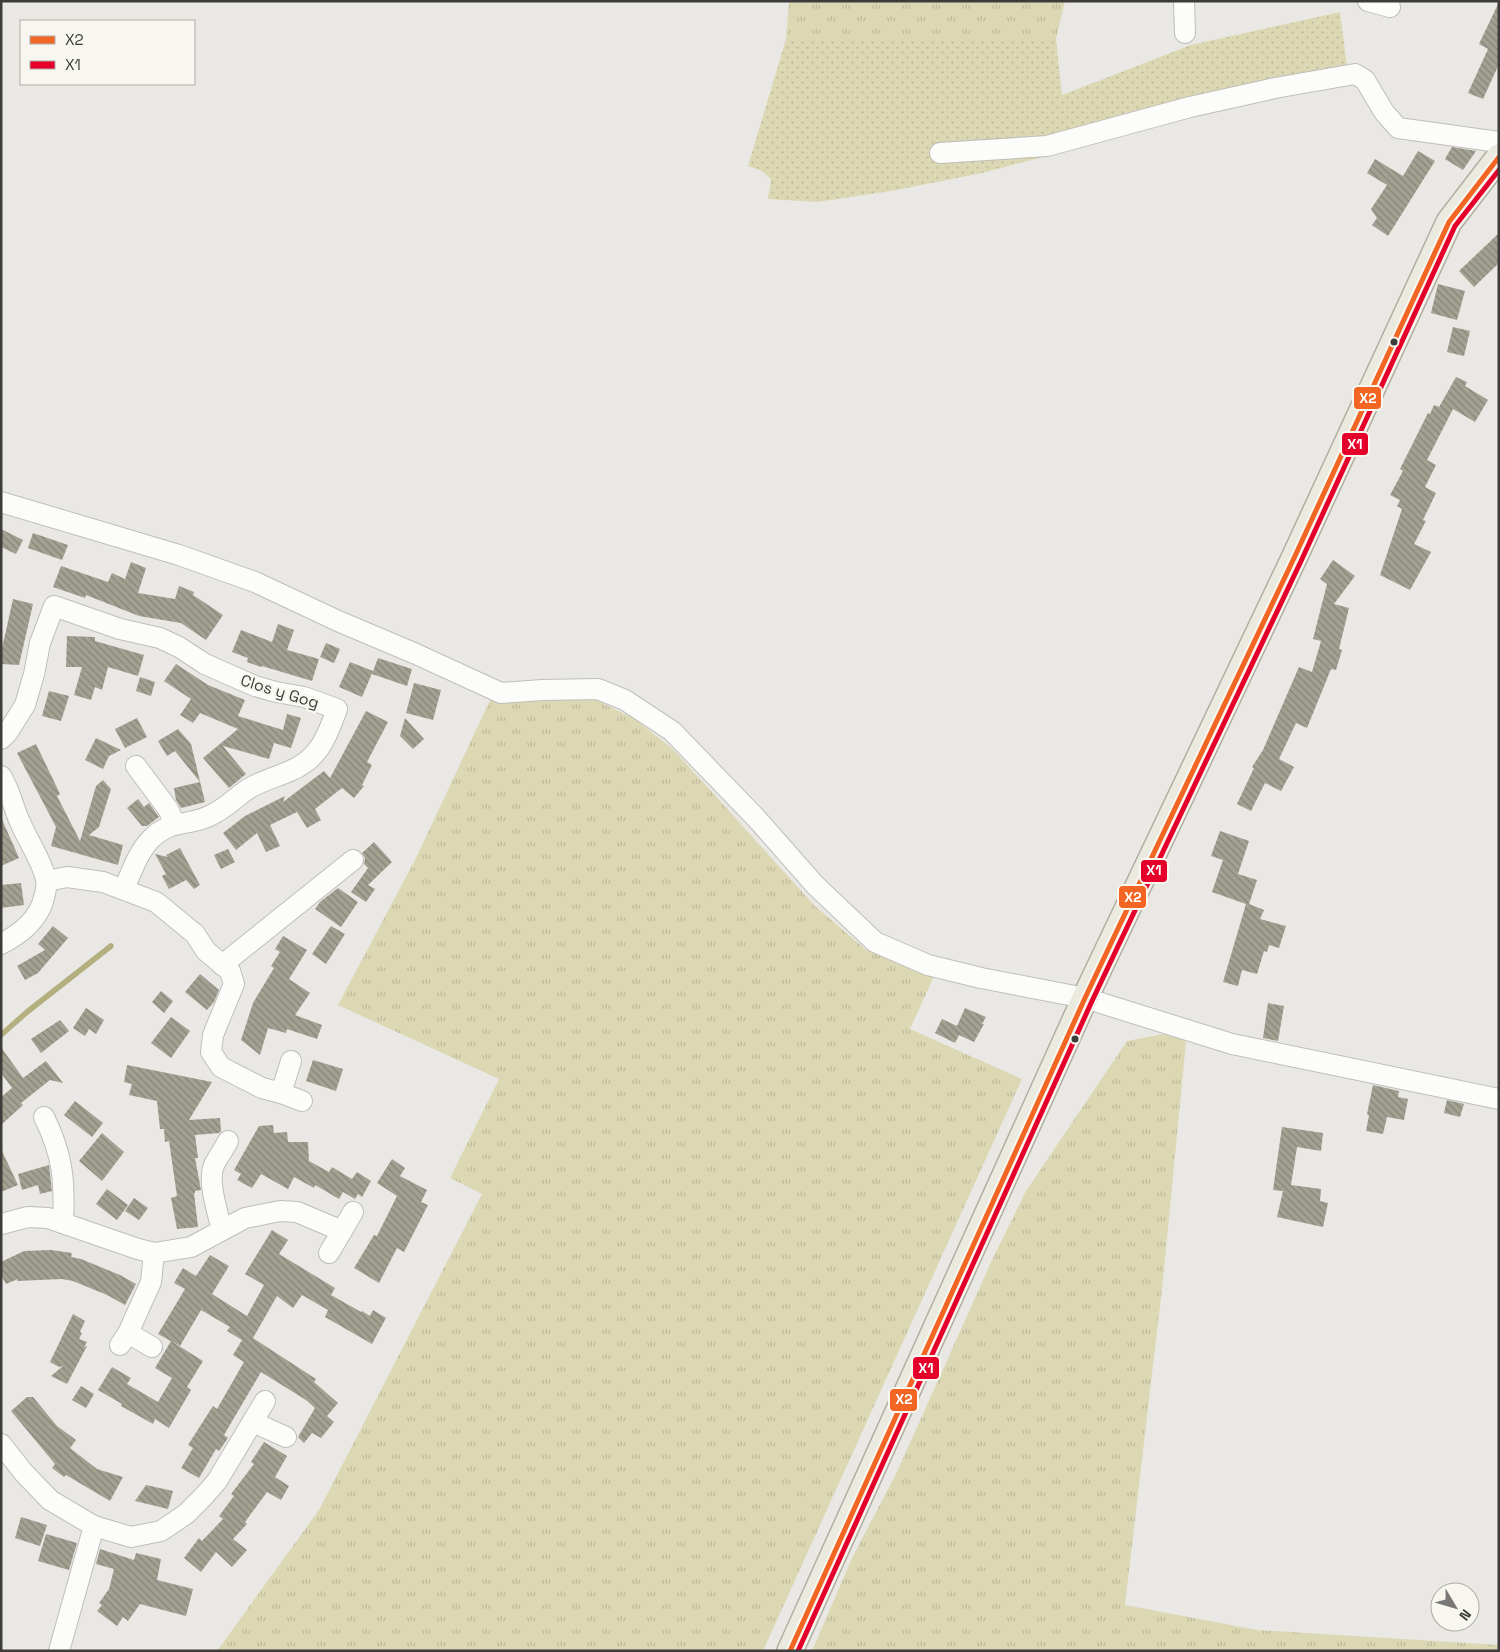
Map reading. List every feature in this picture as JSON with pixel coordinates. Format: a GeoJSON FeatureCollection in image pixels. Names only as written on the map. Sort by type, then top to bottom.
{"type":"FeatureCollection","features":[{"type":"Feature","properties":{"kind":"main road"},"geometry":{"type":"LineString","coordinates":[[790,1651],[1085,998],[1286,574],[1449,222],[1499,157]]}},
{"type":"Feature","properties":{"kind":"street"},"geometry":{"type":"LineString","coordinates":[[1184,1],[1185,33]]}},
{"type":"Feature","properties":{"kind":"street"},"geometry":{"type":"LineString","coordinates":[[1368,1],[1390,6]]}},
{"type":"Feature","properties":{"kind":"street"},"geometry":{"type":"LineString","coordinates":[[940,153],[1047,146],[1199,105],[1275,88],[1355,74],[1365,80],[1384,112],[1398,128],[1499,142]]}},
{"type":"Feature","properties":{"kind":"street"},"geometry":{"type":"LineString","coordinates":[[1,502],[179,555],[255,582],[501,694],[542,690],[598,690],[625,700],[672,731],[757,819],[815,885],[875,942],[928,965],[981,978],[1085,998],[1232,1044],[1499,1099]]}},
{"type":"Feature","properties":{"kind":"street","name":"Clos y Gog"},"geometry":{"type":"LineString","coordinates":[[1,739],[8,732],[25,705],[40,643],[54,606],[120,629],[160,638],[179,647],[205,664],[256,686],[304,697],[337,709],[330,730],[313,758],[293,770],[248,789],[224,809],[204,818],[166,826],[150,839],[137,858],[124,889]]}},
{"type":"Feature","properties":{"kind":"street"},"geometry":{"type":"LineString","coordinates":[[136,766],[168,809],[175,824]]}},
{"type":"Feature","properties":{"kind":"street"},"geometry":{"type":"LineString","coordinates":[[1,776],[6,784],[19,821],[47,881],[44,902],[39,912],[29,925],[17,935],[1,944]]}},
{"type":"Feature","properties":{"kind":"street"},"geometry":{"type":"LineString","coordinates":[[222,965],[353,860]]}},
{"type":"Feature","properties":{"kind":"street"},"geometry":{"type":"LineString","coordinates":[[47,881],[67,876],[103,882],[124,889],[156,902],[195,934],[206,952],[230,971],[234,984],[213,1035],[211,1052],[221,1066],[262,1088],[302,1101]]}},
{"type":"Feature","properties":{"kind":"street"},"geometry":{"type":"LineString","coordinates":[[281,1093],[291,1061]]}},
{"type":"Feature","properties":{"kind":"street"},"geometry":{"type":"LineString","coordinates":[[44,1116],[54,1137],[60,1158],[65,1189],[63,1223]]}},
{"type":"Feature","properties":{"kind":"street"},"geometry":{"type":"LineString","coordinates":[[222,1230],[212,1175],[214,1165],[228,1142]]}},
{"type":"Feature","properties":{"kind":"street"},"geometry":{"type":"LineString","coordinates":[[1,1224],[28,1217],[48,1218],[154,1253],[191,1247],[254,1215],[280,1211],[297,1212],[342,1231]]}},
{"type":"Feature","properties":{"kind":"street"},"geometry":{"type":"LineString","coordinates":[[329,1253],[353,1212]]}},
{"type":"Feature","properties":{"kind":"street"},"geometry":{"type":"LineString","coordinates":[[152,1347],[124,1339],[151,1282],[154,1253]]}},
{"type":"Feature","properties":{"kind":"street"},"geometry":{"type":"LineString","coordinates":[[1,1444],[24,1473],[50,1500],[94,1526],[131,1537],[161,1530],[186,1514],[217,1481],[265,1401]]}},
{"type":"Feature","properties":{"kind":"street"},"geometry":{"type":"LineString","coordinates":[[253,1422],[286,1438]]}},
{"type":"Feature","properties":{"kind":"street"},"geometry":{"type":"LineString","coordinates":[[60,1651],[94,1526]]}},
{"type":"Feature","properties":{"kind":"green space"},"geometry":{"type":"Polygon","coordinates":[[[789,1],[1065,1],[1056,39],[786,39],[789,1]]]}},
{"type":"Feature","properties":{"kind":"green space"},"geometry":{"type":"Polygon","coordinates":[[[1340,12],[1349,82],[1065,133],[1066,151],[982,173],[891,191],[817,202],[768,199],[771,179],[762,171],[748,166],[786,39],[1056,39],[1062,95],[1191,45],[1340,12]]]}},
{"type":"Feature","properties":{"kind":"green space"},"geometry":{"type":"Polygon","coordinates":[[[552,690],[594,699],[633,718],[673,749],[814,905],[866,950],[934,976],[910,1029],[1022,1079],[763,1651],[217,1651],[319,1510],[482,1194],[450,1178],[499,1079],[338,1005],[416,858],[492,696],[552,690]]]}},
{"type":"Feature","properties":{"kind":"green space"},"geometry":{"type":"Polygon","coordinates":[[[1163,1034],[1177,1037],[1186,1042],[1163,1280],[1125,1605],[1257,1630],[1499,1645],[1499,1651],[812,1651],[852,1558],[897,1472],[992,1260],[1026,1191],[1127,1041],[1163,1034]]]}},
{"type":"Feature","properties":{"kind":"building"},"geometry":{"type":"Polygon","coordinates":[[[1499,2],[1499,64],[1483,99],[1468,93],[1488,49],[1479,44],[1499,2]]]}},
{"type":"Feature","properties":{"kind":"building"},"geometry":{"type":"Polygon","coordinates":[[[1452,147],[1476,151],[1463,170],[1445,159],[1452,147]]]}},
{"type":"Feature","properties":{"kind":"building"},"geometry":{"type":"Polygon","coordinates":[[[1418,151],[1435,161],[1388,236],[1372,225],[1377,218],[1371,209],[1387,185],[1367,173],[1375,159],[1403,176],[1418,151]]]}},
{"type":"Feature","properties":{"kind":"building"},"geometry":{"type":"Polygon","coordinates":[[[1499,233],[1499,263],[1474,287],[1459,271],[1499,233]]]}},
{"type":"Feature","properties":{"kind":"building"},"geometry":{"type":"Polygon","coordinates":[[[1438,284],[1465,291],[1457,320],[1431,313],[1438,284]]]}},
{"type":"Feature","properties":{"kind":"building"},"geometry":{"type":"Polygon","coordinates":[[[1453,327],[1470,331],[1464,356],[1447,352],[1453,327]]]}},
{"type":"Feature","properties":{"kind":"building"},"geometry":{"type":"Polygon","coordinates":[[[1456,377],[1467,382],[1465,386],[1488,400],[1475,422],[1453,409],[1427,460],[1436,465],[1425,487],[1436,493],[1423,520],[1426,521],[1414,544],[1431,552],[1410,590],[1380,575],[1402,509],[1397,506],[1400,500],[1390,495],[1403,471],[1400,469],[1428,413],[1430,414],[1434,405],[1439,407],[1456,377]]]}},
{"type":"Feature","properties":{"kind":"building"},"geometry":{"type":"Polygon","coordinates":[[[1,529],[23,540],[16,554],[1,547],[1,529]]]}},
{"type":"Feature","properties":{"kind":"building"},"geometry":{"type":"Polygon","coordinates":[[[33,533],[68,545],[62,560],[28,548],[33,533]]]}},
{"type":"Feature","properties":{"kind":"building"},"geometry":{"type":"Polygon","coordinates":[[[1333,560],[1355,576],[1334,604],[1349,608],[1339,649],[1342,650],[1336,670],[1331,669],[1307,728],[1296,723],[1279,759],[1294,767],[1281,791],[1265,783],[1251,811],[1237,804],[1254,768],[1252,767],[1263,750],[1299,667],[1312,672],[1321,641],[1313,639],[1327,584],[1320,579],[1333,560]]]}},
{"type":"Feature","properties":{"kind":"building"},"geometry":{"type":"Polygon","coordinates":[[[131,562],[146,568],[138,593],[175,599],[179,586],[194,592],[193,595],[223,615],[206,640],[181,623],[139,616],[86,595],[85,598],[53,587],[61,566],[108,582],[112,573],[125,579],[131,562]]]}},
{"type":"Feature","properties":{"kind":"building"},"geometry":{"type":"Polygon","coordinates":[[[13,599],[33,604],[19,665],[1,664],[1,653],[13,599]]]}},
{"type":"Feature","properties":{"kind":"building"},"geometry":{"type":"Polygon","coordinates":[[[278,624],[294,630],[287,650],[319,659],[312,681],[247,662],[248,658],[232,652],[241,630],[272,642],[278,624]]]}},
{"type":"Feature","properties":{"kind":"building"},"geometry":{"type":"Polygon","coordinates":[[[67,636],[95,637],[95,641],[144,655],[138,676],[108,667],[102,690],[95,687],[91,700],[74,695],[82,667],[66,667],[67,636]]]}},
{"type":"Feature","properties":{"kind":"building"},"geometry":{"type":"Polygon","coordinates":[[[326,643],[340,649],[334,663],[320,657],[326,643]]]}},
{"type":"Feature","properties":{"kind":"building"},"geometry":{"type":"Polygon","coordinates":[[[378,658],[412,669],[407,686],[372,674],[378,658]]]}},
{"type":"Feature","properties":{"kind":"building"},"geometry":{"type":"Polygon","coordinates":[[[350,662],[373,671],[362,697],[339,687],[350,662]]]}},
{"type":"Feature","properties":{"kind":"building"},"geometry":{"type":"Polygon","coordinates":[[[176,664],[208,685],[245,700],[238,716],[283,730],[287,714],[301,718],[291,748],[274,743],[269,759],[223,746],[246,774],[229,788],[203,758],[238,729],[200,713],[193,723],[180,715],[191,699],[164,681],[176,664]]]}},
{"type":"Feature","properties":{"kind":"building"},"geometry":{"type":"Polygon","coordinates":[[[140,677],[155,682],[151,696],[136,691],[140,677]]]}},
{"type":"Feature","properties":{"kind":"building"},"geometry":{"type":"Polygon","coordinates":[[[414,683],[441,690],[433,720],[406,713],[414,683]]]}},
{"type":"Feature","properties":{"kind":"building"},"geometry":{"type":"Polygon","coordinates":[[[49,691],[69,696],[61,721],[42,716],[49,691]]]}},
{"type":"Feature","properties":{"kind":"building"},"geometry":{"type":"Polygon","coordinates":[[[366,711],[388,722],[367,762],[372,765],[362,785],[364,786],[354,798],[342,788],[315,809],[321,820],[307,828],[297,812],[270,825],[280,846],[266,852],[257,833],[236,850],[223,833],[245,816],[285,796],[283,802],[324,771],[330,778],[366,711]]]}},
{"type":"Feature","properties":{"kind":"building"},"geometry":{"type":"Polygon","coordinates":[[[137,718],[147,737],[125,748],[115,729],[137,718]]]}},
{"type":"Feature","properties":{"kind":"building"},"geometry":{"type":"Polygon","coordinates":[[[405,718],[424,739],[413,749],[400,736],[405,718]]]}},
{"type":"Feature","properties":{"kind":"building"},"geometry":{"type":"Polygon","coordinates":[[[178,729],[191,744],[205,802],[181,808],[176,800],[174,788],[200,782],[175,751],[167,756],[158,741],[178,729]]]}},
{"type":"Feature","properties":{"kind":"building"},"geometry":{"type":"Polygon","coordinates":[[[96,738],[121,750],[109,756],[103,769],[85,760],[96,738]]]}},
{"type":"Feature","properties":{"kind":"building"},"geometry":{"type":"Polygon","coordinates":[[[36,744],[60,794],[57,796],[80,841],[96,786],[103,780],[111,789],[99,827],[89,835],[123,845],[118,865],[51,846],[56,827],[17,753],[36,744]]]}},
{"type":"Feature","properties":{"kind":"building"},"geometry":{"type":"Polygon","coordinates":[[[138,799],[144,807],[149,803],[159,817],[147,826],[142,826],[127,808],[138,799]]]}},
{"type":"Feature","properties":{"kind":"building"},"geometry":{"type":"Polygon","coordinates":[[[1,817],[19,858],[1,866],[1,817]]]}},
{"type":"Feature","properties":{"kind":"building"},"geometry":{"type":"Polygon","coordinates":[[[1220,831],[1249,841],[1238,874],[1257,880],[1249,904],[1264,910],[1260,919],[1286,926],[1279,948],[1269,945],[1267,952],[1264,951],[1257,974],[1242,970],[1238,986],[1223,982],[1246,904],[1212,892],[1223,860],[1211,856],[1220,831]]]}},
{"type":"Feature","properties":{"kind":"building"},"geometry":{"type":"Polygon","coordinates":[[[374,842],[392,862],[368,885],[375,889],[366,902],[351,892],[368,868],[364,864],[365,858],[362,853],[374,842]]]}},
{"type":"Feature","properties":{"kind":"building"},"geometry":{"type":"Polygon","coordinates":[[[180,848],[200,885],[194,889],[186,880],[169,889],[162,876],[166,874],[155,854],[168,857],[166,855],[180,848]]]}},
{"type":"Feature","properties":{"kind":"building"},"geometry":{"type":"Polygon","coordinates":[[[228,849],[235,862],[221,869],[214,855],[228,849]]]}},
{"type":"Feature","properties":{"kind":"building"},"geometry":{"type":"Polygon","coordinates":[[[21,883],[24,905],[1,908],[1,885],[21,883]]]}},
{"type":"Feature","properties":{"kind":"building"},"geometry":{"type":"Polygon","coordinates":[[[338,888],[358,902],[341,927],[315,909],[320,902],[338,888]]]}},
{"type":"Feature","properties":{"kind":"building"},"geometry":{"type":"Polygon","coordinates":[[[53,926],[68,938],[38,973],[25,980],[17,966],[45,950],[38,944],[53,926]]]}},
{"type":"Feature","properties":{"kind":"building"},"geometry":{"type":"Polygon","coordinates":[[[331,926],[345,934],[326,964],[312,954],[331,926]]]}},
{"type":"Feature","properties":{"kind":"building"},"geometry":{"type":"Polygon","coordinates":[[[283,936],[307,950],[289,979],[310,993],[295,1015],[322,1025],[317,1039],[287,1029],[286,1033],[268,1028],[260,1055],[241,1040],[253,1003],[274,968],[271,966],[280,952],[275,949],[283,936]]]}},
{"type":"Feature","properties":{"kind":"building"},"geometry":{"type":"Polygon","coordinates":[[[200,974],[219,990],[214,1002],[207,1010],[185,992],[200,974]]]}},
{"type":"Feature","properties":{"kind":"building"},"geometry":{"type":"Polygon","coordinates":[[[161,991],[173,1001],[164,1013],[152,1002],[161,991]]]}},
{"type":"Feature","properties":{"kind":"building"},"geometry":{"type":"Polygon","coordinates":[[[1268,1003],[1284,1006],[1278,1041],[1263,1038],[1268,1003]]]}},
{"type":"Feature","properties":{"kind":"building"},"geometry":{"type":"Polygon","coordinates":[[[86,1008],[104,1020],[96,1034],[89,1029],[85,1036],[73,1028],[86,1008]]]}},
{"type":"Feature","properties":{"kind":"building"},"geometry":{"type":"Polygon","coordinates":[[[965,1008],[986,1017],[974,1042],[959,1035],[955,1043],[935,1033],[942,1019],[957,1026],[965,1008]]]}},
{"type":"Feature","properties":{"kind":"building"},"geometry":{"type":"Polygon","coordinates":[[[171,1017],[190,1031],[171,1058],[151,1043],[171,1017]]]}},
{"type":"Feature","properties":{"kind":"building"},"geometry":{"type":"Polygon","coordinates":[[[60,1020],[69,1031],[41,1053],[31,1039],[60,1020]]]}},
{"type":"Feature","properties":{"kind":"building"},"geometry":{"type":"Polygon","coordinates":[[[1,1047],[23,1078],[46,1061],[63,1083],[50,1080],[21,1103],[23,1105],[1,1125],[1,1097],[12,1088],[1,1073],[1,1047]]]}},
{"type":"Feature","properties":{"kind":"building"},"geometry":{"type":"Polygon","coordinates":[[[313,1060],[343,1069],[336,1091],[306,1081],[313,1060]]]}},
{"type":"Feature","properties":{"kind":"building"},"geometry":{"type":"Polygon","coordinates":[[[127,1065],[212,1082],[189,1120],[220,1118],[221,1131],[219,1133],[195,1135],[198,1158],[195,1158],[201,1190],[194,1193],[198,1227],[177,1229],[171,1198],[177,1196],[169,1141],[165,1142],[164,1129],[160,1129],[157,1101],[129,1095],[132,1084],[124,1082],[127,1065]]]}},
{"type":"Feature","properties":{"kind":"building"},"geometry":{"type":"Polygon","coordinates":[[[1373,1085],[1399,1091],[1398,1097],[1408,1099],[1404,1120],[1387,1117],[1383,1134],[1366,1131],[1369,1115],[1367,1114],[1373,1085]]]}},
{"type":"Feature","properties":{"kind":"building"},"geometry":{"type":"Polygon","coordinates":[[[1447,1100],[1464,1104],[1460,1117],[1444,1113],[1447,1100]]]}},
{"type":"Feature","properties":{"kind":"building"},"geometry":{"type":"Polygon","coordinates":[[[75,1101],[103,1123],[92,1137],[64,1115],[75,1101]]]}},
{"type":"Feature","properties":{"kind":"building"},"geometry":{"type":"Polygon","coordinates":[[[273,1125],[274,1133],[287,1132],[288,1142],[308,1142],[309,1161],[329,1172],[332,1167],[352,1179],[357,1172],[371,1181],[362,1197],[358,1194],[355,1199],[343,1192],[339,1199],[315,1185],[314,1188],[294,1177],[288,1189],[261,1174],[252,1188],[237,1180],[241,1174],[234,1170],[259,1126],[273,1125]]]}},
{"type":"Feature","properties":{"kind":"building"},"geometry":{"type":"Polygon","coordinates":[[[1282,1127],[1323,1133],[1321,1151],[1297,1147],[1291,1185],[1321,1189],[1320,1201],[1328,1203],[1323,1227],[1277,1217],[1283,1191],[1273,1190],[1282,1127]]]}},
{"type":"Feature","properties":{"kind":"building"},"geometry":{"type":"Polygon","coordinates":[[[102,1133],[124,1152],[102,1181],[79,1161],[102,1133]]]}},
{"type":"Feature","properties":{"kind":"building"},"geometry":{"type":"Polygon","coordinates":[[[1,1149],[18,1185],[1,1192],[1,1149]]]}},
{"type":"Feature","properties":{"kind":"building"},"geometry":{"type":"Polygon","coordinates":[[[392,1159],[405,1168],[400,1176],[427,1190],[421,1202],[428,1205],[404,1252],[397,1248],[379,1283],[354,1268],[374,1235],[377,1236],[397,1196],[377,1183],[392,1159]]]}},
{"type":"Feature","properties":{"kind":"building"},"geometry":{"type":"Polygon","coordinates":[[[49,1165],[52,1191],[40,1194],[38,1185],[22,1190],[18,1174],[49,1165]]]}},
{"type":"Feature","properties":{"kind":"building"},"geometry":{"type":"Polygon","coordinates":[[[107,1189],[128,1205],[117,1220],[96,1204],[107,1189]]]}},
{"type":"Feature","properties":{"kind":"building"},"geometry":{"type":"Polygon","coordinates":[[[134,1198],[148,1208],[139,1220],[125,1211],[134,1198]]]}},
{"type":"Feature","properties":{"kind":"building"},"geometry":{"type":"Polygon","coordinates":[[[272,1230],[288,1240],[279,1254],[335,1288],[331,1295],[370,1316],[373,1310],[386,1318],[372,1344],[325,1317],[328,1310],[302,1295],[293,1308],[277,1296],[253,1338],[316,1379],[314,1382],[338,1403],[327,1416],[334,1422],[321,1438],[312,1433],[304,1443],[298,1437],[315,1408],[306,1400],[261,1372],[224,1435],[228,1438],[219,1451],[216,1449],[199,1478],[181,1468],[193,1448],[188,1445],[213,1406],[217,1409],[244,1362],[233,1355],[242,1340],[227,1331],[230,1327],[201,1310],[180,1346],[158,1334],[185,1289],[174,1283],[183,1268],[196,1276],[210,1255],[229,1266],[212,1294],[247,1316],[264,1285],[245,1274],[272,1230]]]}},
{"type":"Feature","properties":{"kind":"building"},"geometry":{"type":"Polygon","coordinates":[[[51,1250],[72,1253],[71,1257],[81,1259],[120,1275],[136,1284],[125,1305],[107,1295],[73,1281],[62,1279],[17,1281],[18,1279],[6,1284],[1,1275],[1,1262],[24,1251],[51,1250]]]}},
{"type":"Feature","properties":{"kind":"building"},"geometry":{"type":"Polygon","coordinates":[[[73,1314],[85,1321],[79,1339],[87,1342],[84,1347],[87,1346],[67,1384],[51,1376],[63,1366],[59,1367],[50,1362],[73,1314]]]}},
{"type":"Feature","properties":{"kind":"building"},"geometry":{"type":"Polygon","coordinates":[[[171,1341],[203,1361],[187,1387],[191,1390],[169,1428],[155,1419],[153,1424],[121,1406],[122,1404],[98,1390],[112,1367],[131,1378],[127,1384],[158,1402],[172,1378],[155,1368],[171,1341]]]}},
{"type":"Feature","properties":{"kind":"building"},"geometry":{"type":"Polygon","coordinates":[[[81,1386],[94,1394],[86,1408],[72,1400],[81,1386]]]}},
{"type":"Feature","properties":{"kind":"building"},"geometry":{"type":"Polygon","coordinates":[[[27,1397],[33,1397],[57,1426],[76,1440],[70,1448],[97,1469],[123,1477],[110,1501],[66,1475],[64,1477],[52,1468],[55,1464],[11,1411],[27,1397]]]}},
{"type":"Feature","properties":{"kind":"building"},"geometry":{"type":"Polygon","coordinates":[[[264,1442],[287,1456],[275,1477],[289,1486],[281,1500],[267,1492],[245,1522],[247,1524],[233,1539],[247,1550],[232,1567],[216,1552],[201,1572],[184,1558],[199,1538],[202,1541],[223,1519],[219,1516],[234,1496],[231,1494],[254,1464],[251,1462],[264,1442]]]}},
{"type":"Feature","properties":{"kind":"building"},"geometry":{"type":"Polygon","coordinates":[[[146,1485],[173,1491],[168,1509],[135,1501],[146,1485]]]}},
{"type":"Feature","properties":{"kind":"building"},"geometry":{"type":"Polygon","coordinates":[[[21,1517],[47,1525],[40,1546],[15,1538],[21,1517]]]}},
{"type":"Feature","properties":{"kind":"building"},"geometry":{"type":"Polygon","coordinates":[[[46,1534],[77,1543],[69,1570],[38,1561],[46,1534]]]}},
{"type":"Feature","properties":{"kind":"building"},"geometry":{"type":"Polygon","coordinates":[[[100,1549],[134,1560],[136,1553],[161,1559],[157,1580],[193,1589],[186,1616],[140,1604],[128,1621],[123,1617],[117,1626],[97,1611],[102,1605],[99,1603],[109,1589],[114,1569],[96,1564],[100,1549]]]}},
{"type":"Feature","properties":{"kind":"waterway"},"geometry":{"type":"LineString","coordinates":[[1,1035],[27,1012],[111,946]]}},
{"type":"Feature","properties":{"kind":"transit line","name":"X2"},"geometry":{"type":"LineString","coordinates":[[790,1651],[1085,998],[1295,556],[1449,222],[1499,157]]}},
{"type":"Feature","properties":{"kind":"transit line","name":"X1"},"geometry":{"type":"LineString","coordinates":[[798,1651],[1092,1001],[1302,559],[1455,226],[1499,170]]}}]}
